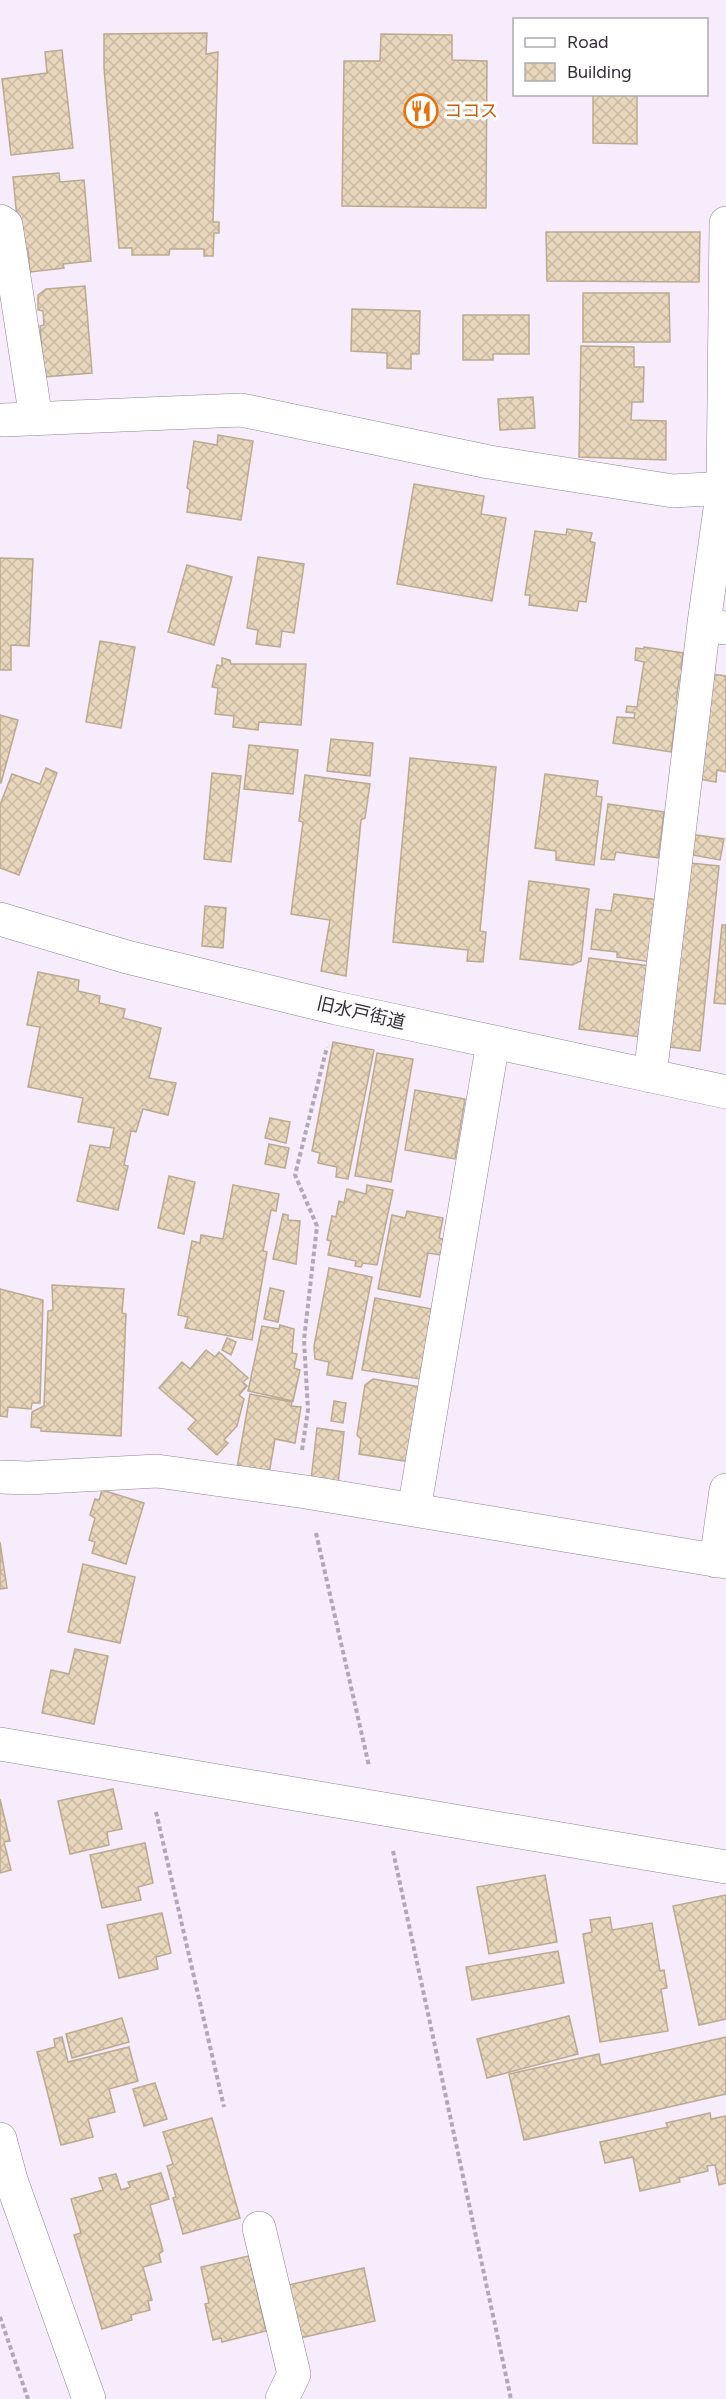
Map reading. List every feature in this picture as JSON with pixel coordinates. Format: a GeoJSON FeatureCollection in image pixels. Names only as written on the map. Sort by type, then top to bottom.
{"type":"FeatureCollection","features":[{"type":"Feature","properties":{"kind":"street"},"geometry":{"type":"LineString","coordinates":[[0,221],[6,225],[20,419],[241,410],[489,462],[673,491],[724,488]]}},
{"type":"Feature","properties":{"kind":"street"},"geometry":{"type":"LineString","coordinates":[[650,1076],[715,626],[724,488],[726,223]]}},
{"type":"Feature","properties":{"kind":"street","name":"旧水戸街道"},"geometry":{"type":"LineString","coordinates":[[0,919],[127,957],[336,1008],[726,1092]]}},
{"type":"Feature","properties":{"kind":"street"},"geometry":{"type":"LineString","coordinates":[[414,1510],[493,1042]]}},
{"type":"Feature","properties":{"kind":"street"},"geometry":{"type":"LineString","coordinates":[[0,1477],[28,1478],[157,1471],[301,1491],[722,1566],[726,1490]]}},
{"type":"Feature","properties":{"kind":"street"},"geometry":{"type":"LineString","coordinates":[[0,1744],[726,1867]]}},
{"type":"Feature","properties":{"kind":"street"},"geometry":{"type":"LineString","coordinates":[[0,2139],[11,2180],[89,2399]]}},
{"type":"Feature","properties":{"kind":"street"},"geometry":{"type":"LineString","coordinates":[[259,2228],[294,2374],[282,2399]]}},
{"type":"Feature","properties":{"kind":"path"},"geometry":{"type":"LineString","coordinates":[[336,1008],[295,1175],[317,1226],[304,1340],[308,1410],[301,1491],[381,1809],[511,2399]]}},
{"type":"Feature","properties":{"kind":"path"},"geometry":{"type":"LineString","coordinates":[[147,1770],[224,2107]]}},
{"type":"Feature","properties":{"kind":"path"},"geometry":{"type":"LineString","coordinates":[[0,2317],[28,2399]]}},
{"type":"Feature","properties":{"kind":"building"},"geometry":{"type":"Polygon","coordinates":[[[207,33],[206,54],[218,52],[213,222],[219,222],[219,233],[214,233],[213,256],[204,256],[204,249],[170,249],[169,255],[132,255],[132,248],[119,248],[104,68],[104,34],[207,33]]]}},
{"type":"Feature","properties":{"kind":"building"},"geometry":{"type":"Polygon","coordinates":[[[381,34],[452,35],[452,60],[487,61],[486,208],[342,206],[344,61],[380,61],[381,34]]]}},
{"type":"Feature","properties":{"kind":"building"},"geometry":{"type":"Polygon","coordinates":[[[62,50],[73,148],[11,155],[2,79],[47,73],[45,52],[62,50]]]}},
{"type":"Feature","properties":{"kind":"building"},"geometry":{"type":"Polygon","coordinates":[[[593,96],[637,96],[637,144],[593,143],[593,96]]]}},
{"type":"Feature","properties":{"kind":"building"},"geometry":{"type":"Polygon","coordinates":[[[59,173],[60,182],[84,180],[91,261],[63,264],[64,268],[30,272],[28,249],[20,249],[13,177],[59,173]]]}},
{"type":"Feature","properties":{"kind":"building"},"geometry":{"type":"Polygon","coordinates":[[[546,232],[700,232],[699,282],[547,281],[546,232]]]}},
{"type":"Feature","properties":{"kind":"building"},"geometry":{"type":"Polygon","coordinates":[[[85,286],[92,373],[44,377],[40,326],[44,325],[43,311],[38,310],[38,295],[46,289],[85,286]]]}},
{"type":"Feature","properties":{"kind":"building"},"geometry":{"type":"Polygon","coordinates":[[[583,293],[669,293],[670,342],[583,342],[583,293]]]}},
{"type":"Feature","properties":{"kind":"building"},"geometry":{"type":"Polygon","coordinates":[[[352,309],[420,311],[419,354],[411,354],[411,369],[387,368],[387,353],[351,351],[352,309]]]}},
{"type":"Feature","properties":{"kind":"building"},"geometry":{"type":"Polygon","coordinates":[[[463,315],[529,315],[529,354],[493,354],[493,360],[463,360],[463,315]]]}},
{"type":"Feature","properties":{"kind":"building"},"geometry":{"type":"Polygon","coordinates":[[[581,346],[634,347],[634,367],[644,367],[643,402],[632,402],[631,420],[666,421],[666,460],[579,457],[581,346]]]}},
{"type":"Feature","properties":{"kind":"building"},"geometry":{"type":"Polygon","coordinates":[[[533,397],[535,428],[500,430],[498,399],[533,397]]]}},
{"type":"Feature","properties":{"kind":"building"},"geometry":{"type":"Polygon","coordinates":[[[218,435],[253,441],[241,520],[187,512],[190,490],[187,488],[194,441],[217,445],[218,435]]]}},
{"type":"Feature","properties":{"kind":"building"},"geometry":{"type":"Polygon","coordinates":[[[414,484],[484,496],[481,514],[506,518],[492,601],[397,584],[414,484]]]}},
{"type":"Feature","properties":{"kind":"building"},"geometry":{"type":"Polygon","coordinates":[[[567,529],[592,533],[590,541],[595,543],[586,602],[579,601],[577,611],[529,605],[530,595],[525,595],[535,531],[566,535],[567,529]]]}},
{"type":"Feature","properties":{"kind":"building"},"geometry":{"type":"Polygon","coordinates":[[[258,557],[304,564],[294,633],[282,631],[280,647],[256,644],[258,630],[247,628],[258,557]]]}},
{"type":"Feature","properties":{"kind":"building"},"geometry":{"type":"Polygon","coordinates":[[[0,558],[33,559],[29,646],[11,645],[11,670],[0,670],[0,558]]]}},
{"type":"Feature","properties":{"kind":"building"},"geometry":{"type":"Polygon","coordinates":[[[187,565],[232,577],[214,645],[168,632],[187,565]]]}},
{"type":"Feature","properties":{"kind":"building"},"geometry":{"type":"Polygon","coordinates":[[[100,641],[135,647],[121,728],[86,722],[100,641]]]}},
{"type":"Feature","properties":{"kind":"building"},"geometry":{"type":"Polygon","coordinates":[[[644,647],[683,653],[681,667],[686,668],[684,680],[679,680],[676,701],[682,702],[680,716],[676,715],[671,752],[613,743],[617,717],[634,718],[635,713],[626,712],[627,706],[637,707],[644,662],[635,660],[636,648],[644,649],[644,647]]]}},
{"type":"Feature","properties":{"kind":"building"},"geometry":{"type":"Polygon","coordinates":[[[222,658],[230,660],[231,664],[306,664],[301,725],[259,722],[258,730],[233,727],[234,716],[215,714],[218,688],[212,687],[217,665],[222,666],[222,658]]]}},
{"type":"Feature","properties":{"kind":"building"},"geometry":{"type":"Polygon","coordinates":[[[712,674],[726,676],[726,772],[717,770],[716,782],[699,779],[712,674]]]}},
{"type":"Feature","properties":{"kind":"building"},"geometry":{"type":"Polygon","coordinates":[[[0,715],[18,720],[1,783],[0,783],[0,715]]]}},
{"type":"Feature","properties":{"kind":"building"},"geometry":{"type":"Polygon","coordinates":[[[331,739],[373,743],[370,776],[327,771],[331,739]]]}},
{"type":"Feature","properties":{"kind":"building"},"geometry":{"type":"Polygon","coordinates":[[[249,745],[298,750],[293,794],[244,789],[249,745]]]}},
{"type":"Feature","properties":{"kind":"building"},"geometry":{"type":"Polygon","coordinates":[[[410,758],[496,767],[480,931],[486,932],[483,962],[467,961],[468,950],[393,942],[410,758]]]}},
{"type":"Feature","properties":{"kind":"building"},"geometry":{"type":"Polygon","coordinates":[[[46,768],[57,773],[19,875],[0,868],[0,805],[12,774],[40,784],[46,768]]]}},
{"type":"Feature","properties":{"kind":"building"},"geometry":{"type":"Polygon","coordinates":[[[212,773],[241,776],[231,862],[204,859],[212,773]]]}},
{"type":"Feature","properties":{"kind":"building"},"geometry":{"type":"Polygon","coordinates":[[[545,774],[598,781],[596,796],[602,797],[594,865],[556,860],[556,851],[535,848],[545,774]]]}},
{"type":"Feature","properties":{"kind":"building"},"geometry":{"type":"Polygon","coordinates":[[[305,775],[370,784],[365,818],[361,820],[346,976],[321,971],[330,920],[291,914],[303,822],[299,821],[305,775]]]}},
{"type":"Feature","properties":{"kind":"building"},"geometry":{"type":"Polygon","coordinates":[[[608,804],[664,812],[658,858],[616,852],[614,860],[601,859],[608,804]]]}},
{"type":"Feature","properties":{"kind":"building"},"geometry":{"type":"Polygon","coordinates":[[[690,834],[724,839],[720,860],[687,854],[690,834]]]}},
{"type":"Feature","properties":{"kind":"building"},"geometry":{"type":"Polygon","coordinates":[[[690,863],[719,866],[700,1051],[670,1047],[690,863]]]}},
{"type":"Feature","properties":{"kind":"building"},"geometry":{"type":"Polygon","coordinates":[[[529,881],[589,889],[581,961],[572,965],[520,959],[529,881]]]}},
{"type":"Feature","properties":{"kind":"building"},"geometry":{"type":"Polygon","coordinates":[[[614,894],[659,900],[652,962],[617,957],[617,952],[591,949],[596,909],[611,911],[614,894]]]}},
{"type":"Feature","properties":{"kind":"building"},"geometry":{"type":"Polygon","coordinates":[[[205,906],[226,908],[223,948],[202,946],[205,906]]]}},
{"type":"Feature","properties":{"kind":"building"},"geometry":{"type":"Polygon","coordinates":[[[722,925],[726,925],[726,1004],[714,1003],[722,925]]]}},
{"type":"Feature","properties":{"kind":"building"},"geometry":{"type":"Polygon","coordinates":[[[589,958],[650,966],[641,1037],[579,1029],[589,958]]]}},
{"type":"Feature","properties":{"kind":"building"},"geometry":{"type":"Polygon","coordinates":[[[38,972],[79,980],[78,991],[100,996],[99,1003],[125,1009],[123,1018],[161,1028],[149,1078],[176,1083],[168,1115],[143,1109],[136,1132],[131,1131],[124,1165],[128,1166],[118,1210],[77,1201],[90,1145],[110,1148],[114,1128],[78,1122],[83,1098],[28,1087],[40,1027],[27,1025],[38,972]]]}},
{"type":"Feature","properties":{"kind":"building"},"geometry":{"type":"Polygon","coordinates":[[[333,1042],[374,1050],[348,1179],[336,1177],[337,1167],[318,1163],[320,1153],[312,1151],[333,1042]]]}},
{"type":"Feature","properties":{"kind":"building"},"geometry":{"type":"Polygon","coordinates":[[[377,1053],[413,1059],[391,1182],[355,1176],[377,1053]]]}},
{"type":"Feature","properties":{"kind":"building"},"geometry":{"type":"Polygon","coordinates":[[[415,1090],[465,1099],[455,1159],[405,1150],[415,1090]]]}},
{"type":"Feature","properties":{"kind":"building"},"geometry":{"type":"Polygon","coordinates":[[[270,1118],[290,1122],[286,1143],[265,1138],[270,1118]]]}},
{"type":"Feature","properties":{"kind":"building"},"geometry":{"type":"Polygon","coordinates":[[[269,1144],[289,1148],[285,1168],[265,1164],[269,1144]]]}},
{"type":"Feature","properties":{"kind":"building"},"geometry":{"type":"Polygon","coordinates":[[[169,1176],[195,1182],[184,1234],[158,1228],[169,1176]]]}},
{"type":"Feature","properties":{"kind":"building"},"geometry":{"type":"Polygon","coordinates":[[[233,1185],[279,1194],[276,1211],[271,1210],[263,1251],[267,1252],[252,1340],[185,1328],[188,1317],[178,1315],[192,1241],[200,1243],[201,1235],[223,1239],[233,1185]]]}},
{"type":"Feature","properties":{"kind":"building"},"geometry":{"type":"Polygon","coordinates":[[[367,1185],[393,1190],[377,1265],[363,1263],[361,1267],[355,1266],[356,1261],[328,1255],[331,1241],[327,1240],[332,1216],[336,1217],[339,1201],[344,1203],[347,1189],[366,1194],[367,1185]]]}},
{"type":"Feature","properties":{"kind":"building"},"geometry":{"type":"Polygon","coordinates":[[[407,1211],[443,1218],[439,1238],[450,1241],[447,1256],[428,1253],[420,1297],[378,1289],[392,1215],[405,1218],[407,1211]]]}},
{"type":"Feature","properties":{"kind":"building"},"geometry":{"type":"Polygon","coordinates":[[[283,1214],[288,1215],[288,1220],[300,1221],[296,1264],[273,1259],[283,1214]]]}},
{"type":"Feature","properties":{"kind":"building"},"geometry":{"type":"Polygon","coordinates":[[[329,1268],[372,1277],[352,1379],[327,1375],[329,1362],[315,1359],[314,1346],[329,1268]]]}},
{"type":"Feature","properties":{"kind":"building"},"geometry":{"type":"Polygon","coordinates":[[[52,1285],[124,1289],[122,1313],[126,1314],[121,1436],[41,1431],[41,1428],[31,1427],[32,1412],[44,1406],[48,1311],[53,1310],[52,1285]]]}},
{"type":"Feature","properties":{"kind":"building"},"geometry":{"type":"Polygon","coordinates":[[[270,1288],[284,1291],[278,1322],[264,1319],[270,1288]]]}},
{"type":"Feature","properties":{"kind":"building"},"geometry":{"type":"Polygon","coordinates":[[[0,1289],[43,1300],[40,1403],[32,1403],[31,1409],[8,1407],[7,1417],[0,1416],[0,1289]]]}},
{"type":"Feature","properties":{"kind":"building"},"geometry":{"type":"Polygon","coordinates":[[[375,1298],[432,1309],[420,1379],[362,1370],[375,1298]]]}},
{"type":"Feature","properties":{"kind":"building"},"geometry":{"type":"Polygon","coordinates":[[[280,1325],[294,1329],[292,1353],[297,1354],[294,1368],[300,1370],[293,1401],[248,1391],[262,1326],[279,1329],[280,1325]]]}},
{"type":"Feature","properties":{"kind":"building"},"geometry":{"type":"Polygon","coordinates":[[[227,1338],[236,1342],[231,1355],[222,1350],[227,1338]]]}},
{"type":"Feature","properties":{"kind":"building"},"geometry":{"type":"Polygon","coordinates":[[[206,1350],[215,1357],[219,1352],[248,1378],[243,1382],[247,1386],[239,1395],[244,1399],[237,1426],[224,1440],[228,1443],[217,1455],[188,1429],[196,1420],[159,1388],[182,1362],[190,1369],[206,1350]]]}},
{"type":"Feature","properties":{"kind":"building"},"geometry":{"type":"Polygon","coordinates":[[[373,1379],[421,1387],[410,1462],[359,1454],[361,1439],[357,1435],[365,1385],[373,1379]]]}},
{"type":"Feature","properties":{"kind":"building"},"geometry":{"type":"Polygon","coordinates":[[[250,1394],[292,1402],[291,1406],[301,1407],[295,1443],[275,1439],[269,1474],[237,1468],[250,1394]]]}},
{"type":"Feature","properties":{"kind":"building"},"geometry":{"type":"Polygon","coordinates":[[[334,1401],[346,1403],[343,1423],[331,1421],[334,1401]]]}},
{"type":"Feature","properties":{"kind":"building"},"geometry":{"type":"Polygon","coordinates":[[[317,1428],[344,1432],[338,1484],[311,1480],[317,1428]]]}},
{"type":"Feature","properties":{"kind":"building"},"geometry":{"type":"Polygon","coordinates":[[[102,1490],[144,1503],[126,1564],[92,1553],[95,1542],[89,1540],[95,1518],[90,1515],[95,1499],[99,1500],[102,1490]]]}},
{"type":"Feature","properties":{"kind":"building"},"geometry":{"type":"Polygon","coordinates":[[[0,1542],[7,1588],[0,1589],[0,1542]]]}},
{"type":"Feature","properties":{"kind":"building"},"geometry":{"type":"Polygon","coordinates":[[[83,1564],[135,1577],[120,1643],[68,1632],[83,1564]]]}},
{"type":"Feature","properties":{"kind":"building"},"geometry":{"type":"Polygon","coordinates":[[[75,1649],[108,1656],[94,1724],[42,1713],[51,1670],[69,1674],[75,1649]]]}},
{"type":"Feature","properties":{"kind":"building"},"geometry":{"type":"Polygon","coordinates":[[[113,1789],[122,1829],[107,1832],[109,1845],[70,1854],[58,1801],[113,1789]]]}},
{"type":"Feature","properties":{"kind":"building"},"geometry":{"type":"Polygon","coordinates":[[[0,1799],[10,1841],[4,1842],[11,1870],[0,1873],[0,1799]]]}},
{"type":"Feature","properties":{"kind":"building"},"geometry":{"type":"Polygon","coordinates":[[[145,1843],[153,1883],[138,1887],[141,1900],[102,1908],[90,1855],[145,1843]]]}},
{"type":"Feature","properties":{"kind":"building"},"geometry":{"type":"Polygon","coordinates":[[[545,1875],[557,1942],[489,1954],[477,1887],[545,1875]]]}},
{"type":"Feature","properties":{"kind":"building"},"geometry":{"type":"Polygon","coordinates":[[[726,1895],[726,2019],[699,2025],[673,1906],[726,1895]]]}},
{"type":"Feature","properties":{"kind":"building"},"geometry":{"type":"Polygon","coordinates":[[[162,1913],[171,1953],[156,1957],[158,1969],[119,1978],[107,1925],[162,1913]]]}},
{"type":"Feature","properties":{"kind":"building"},"geometry":{"type":"Polygon","coordinates":[[[610,1917],[612,1930],[652,1923],[660,1971],[664,1970],[667,1988],[661,1989],[668,2031],[600,2042],[583,1934],[592,1932],[590,1920],[610,1917]]]}},
{"type":"Feature","properties":{"kind":"building"},"geometry":{"type":"Polygon","coordinates":[[[558,1951],[564,1983],[472,2000],[466,1967],[558,1951]]]}},
{"type":"Feature","properties":{"kind":"building"},"geometry":{"type":"Polygon","coordinates":[[[569,2016],[578,2054],[487,2078],[477,2039],[569,2016]]]}},
{"type":"Feature","properties":{"kind":"building"},"geometry":{"type":"Polygon","coordinates":[[[122,2018],[129,2042],[72,2058],[66,2034],[122,2018]]]}},
{"type":"Feature","properties":{"kind":"building"},"geometry":{"type":"Polygon","coordinates":[[[62,2037],[68,2062],[129,2047],[138,2081],[109,2089],[115,2112],[88,2119],[93,2137],[61,2145],[37,2052],[55,2047],[54,2039],[62,2037]]]}},
{"type":"Feature","properties":{"kind":"building"},"geometry":{"type":"Polygon","coordinates":[[[726,2037],[726,2094],[524,2140],[509,2074],[599,2054],[601,2065],[726,2037]]]}},
{"type":"Feature","properties":{"kind":"building"},"geometry":{"type":"Polygon","coordinates":[[[155,2083],[167,2119],[144,2126],[133,2089],[155,2083]]]}},
{"type":"Feature","properties":{"kind":"building"},"geometry":{"type":"Polygon","coordinates":[[[710,2113],[711,2119],[726,2116],[726,2183],[719,2185],[715,2165],[707,2166],[708,2171],[679,2178],[680,2182],[640,2191],[633,2157],[605,2163],[600,2142],[668,2127],[666,2123],[710,2113]]]}},
{"type":"Feature","properties":{"kind":"building"},"geometry":{"type":"Polygon","coordinates":[[[212,2118],[240,2218],[183,2234],[167,2166],[173,2164],[163,2132],[212,2118]]]}},
{"type":"Feature","properties":{"kind":"building"},"geometry":{"type":"Polygon","coordinates":[[[161,2173],[169,2199],[150,2205],[163,2251],[159,2254],[161,2262],[143,2267],[152,2300],[148,2301],[150,2310],[131,2315],[132,2320],[102,2329],[74,2235],[81,2233],[71,2199],[103,2190],[99,2178],[116,2174],[121,2190],[130,2187],[128,2182],[161,2173]]]}},
{"type":"Feature","properties":{"kind":"building"},"geometry":{"type":"Polygon","coordinates":[[[249,2256],[266,2331],[222,2342],[221,2338],[213,2340],[205,2304],[209,2303],[201,2267],[249,2256]]]}},
{"type":"Feature","properties":{"kind":"building"},"geometry":{"type":"Polygon","coordinates":[[[364,2268],[375,2321],[300,2338],[288,2285],[364,2268]]]}},
{"type":"Feature","properties":{"kind":"place","name":"ココス"},"geometry":{"type":"Point","coordinates":[421,111]}}]}
